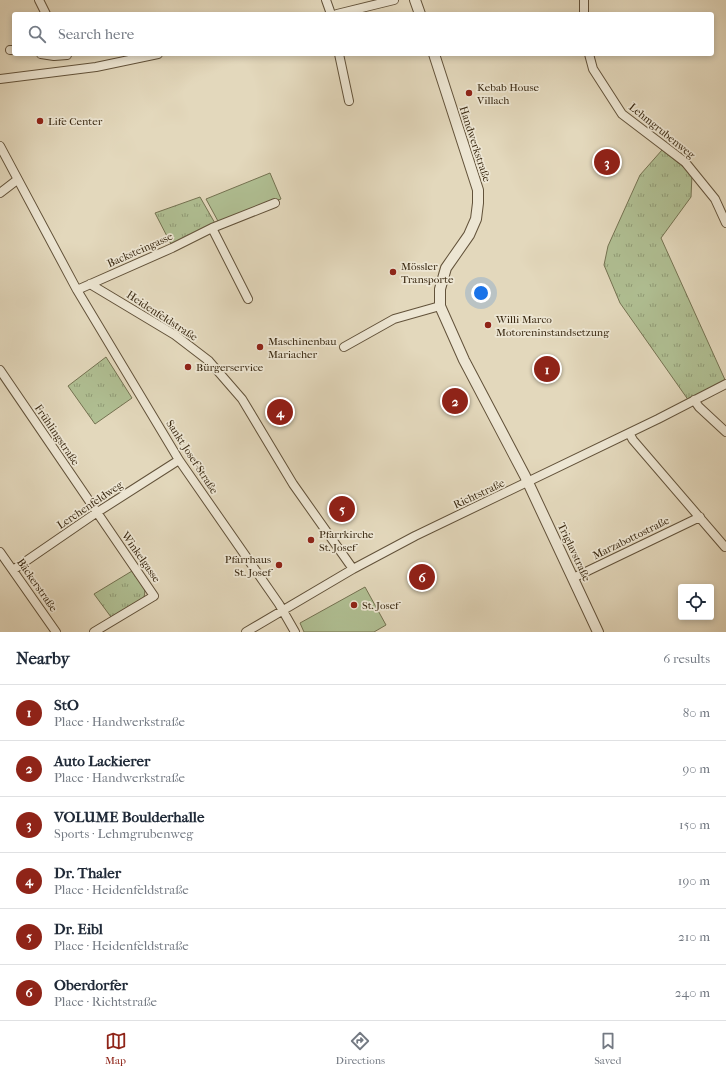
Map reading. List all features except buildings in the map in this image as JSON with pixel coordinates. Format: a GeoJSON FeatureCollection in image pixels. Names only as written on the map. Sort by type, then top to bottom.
{"type":"FeatureCollection","features":[{"type":"Feature","properties":{"kind":"street"},"geometry":{"type":"LineString","coordinates":[[39,0],[45,12]]}},
{"type":"Feature","properties":{"kind":"street"},"geometry":{"type":"LineString","coordinates":[[326,0],[330,12]]}},
{"type":"Feature","properties":{"kind":"street"},"geometry":{"type":"LineString","coordinates":[[345,12],[394,0]]}},
{"type":"Feature","properties":{"kind":"street"},"geometry":{"type":"LineString","coordinates":[[415,0],[419,12]]}},
{"type":"Feature","properties":{"kind":"street"},"geometry":{"type":"LineString","coordinates":[[584,0],[584,12]]}},
{"type":"Feature","properties":{"kind":"street"},"geometry":{"type":"LineString","coordinates":[[66,56],[68,70]]}},
{"type":"Feature","properties":{"kind":"street"},"geometry":{"type":"LineString","coordinates":[[0,79],[68,70],[96,68],[149,56]]}},
{"type":"Feature","properties":{"kind":"street"},"geometry":{"type":"LineString","coordinates":[[339,56],[349,101]]}},
{"type":"Feature","properties":{"kind":"street","name":"Handwerkstraße"},"geometry":{"type":"LineString","coordinates":[[435,56],[478,190],[476,219],[469,235],[446,268],[440,289],[440,306],[464,360],[528,482]]}},
{"type":"Feature","properties":{"kind":"street","name":"Lehmgrubenweg"},"geometry":{"type":"LineString","coordinates":[[589,56],[593,68],[622,114],[685,162],[715,199],[726,222]]}},
{"type":"Feature","properties":{"kind":"street"},"geometry":{"type":"LineString","coordinates":[[0,146],[76,290]]}},
{"type":"Feature","properties":{"kind":"street"},"geometry":{"type":"LineString","coordinates":[[0,193],[17,180]]}},
{"type":"Feature","properties":{"kind":"street","name":"Backsteingasse"},"geometry":{"type":"LineString","coordinates":[[76,290],[172,248],[212,228],[275,203]]}},
{"type":"Feature","properties":{"kind":"street"},"geometry":{"type":"LineString","coordinates":[[212,228],[248,299]]}},
{"type":"Feature","properties":{"kind":"street","name":"Heidenfeldstraße"},"geometry":{"type":"LineString","coordinates":[[90,284],[175,335],[209,361],[242,399],[293,484],[353,569]]}},
{"type":"Feature","properties":{"kind":"street","name":"Sankt Josef-Straße"},"geometry":{"type":"LineString","coordinates":[[76,290],[179,460],[296,632]]}},
{"type":"Feature","properties":{"kind":"street"},"geometry":{"type":"LineString","coordinates":[[344,347],[394,319],[440,306]]}},
{"type":"Feature","properties":{"kind":"street","name":"Frühlingstraße"},"geometry":{"type":"LineString","coordinates":[[0,370],[96,513]]}},
{"type":"Feature","properties":{"kind":"street","name":"Richtstraße"},"geometry":{"type":"LineString","coordinates":[[246,632],[353,569],[415,536],[629,433],[726,384]]}},
{"type":"Feature","properties":{"kind":"street"},"geometry":{"type":"LineString","coordinates":[[694,400],[699,407],[726,432]]}},
{"type":"Feature","properties":{"kind":"street"},"geometry":{"type":"LineString","coordinates":[[629,433],[633,440],[725,546]]}},
{"type":"Feature","properties":{"kind":"street","name":"Lerchenfeldweg"},"geometry":{"type":"LineString","coordinates":[[13,570],[96,513],[179,460]]}},
{"type":"Feature","properties":{"kind":"street","name":"Triglavstraße"},"geometry":{"type":"LineString","coordinates":[[528,482],[598,632]]}},
{"type":"Feature","properties":{"kind":"street","name":"Winkelgasse"},"geometry":{"type":"LineString","coordinates":[[94,632],[154,597],[96,513]]}},
{"type":"Feature","properties":{"kind":"street","name":"Marzabottostraße"},"geometry":{"type":"LineString","coordinates":[[573,578],[700,517]]}},
{"type":"Feature","properties":{"kind":"street","name":"Bäckerstraße"},"geometry":{"type":"LineString","coordinates":[[0,552],[56,632]]}},
{"type":"Feature","properties":{"kind":"green space"},"geometry":{"type":"Polygon","coordinates":[[[662,150],[692,174],[691,197],[661,238],[726,382],[689,401],[620,303],[604,265],[608,246],[640,175],[662,150]]]}},
{"type":"Feature","properties":{"kind":"green space"},"geometry":{"type":"Polygon","coordinates":[[[270,173],[281,199],[219,223],[206,199],[270,173]]]}},
{"type":"Feature","properties":{"kind":"green space"},"geometry":{"type":"Polygon","coordinates":[[[200,197],[216,225],[171,244],[155,213],[200,197]]]}},
{"type":"Feature","properties":{"kind":"green space"},"geometry":{"type":"Polygon","coordinates":[[[106,357],[132,398],[95,424],[68,386],[106,357]]]}},
{"type":"Feature","properties":{"kind":"green space"},"geometry":{"type":"Polygon","coordinates":[[[132,571],[144,587],[145,591],[143,599],[111,617],[94,594],[132,571]]]}},
{"type":"Feature","properties":{"kind":"green space","name":"St. Josef"},"geometry":{"type":"Polygon","coordinates":[[[365,587],[386,625],[374,632],[304,632],[300,623],[365,587]]]}},
{"type":"Feature","properties":{"kind":"place","name":"Kebab House Villach"},"geometry":{"type":"Point","coordinates":[469,93]}},
{"type":"Feature","properties":{"kind":"place","name":"Life Center"},"geometry":{"type":"Point","coordinates":[40,121]}},
{"type":"Feature","properties":{"kind":"place","name":"VOLUME Boulderhalle"},"geometry":{"type":"Point","coordinates":[607,162]}},
{"type":"Feature","properties":{"kind":"place","name":"Mössler Transporte"},"geometry":{"type":"Point","coordinates":[393,272]}},
{"type":"Feature","properties":{"kind":"place","name":"Willi Marco Motoreninstandsetzung"},"geometry":{"type":"Point","coordinates":[488,325]}},
{"type":"Feature","properties":{"kind":"place","name":"Maschinenbau Mariacher"},"geometry":{"type":"Point","coordinates":[260,347]}},
{"type":"Feature","properties":{"kind":"place","name":"Bürgerservice"},"geometry":{"type":"Point","coordinates":[188,367]}},
{"type":"Feature","properties":{"kind":"place","name":"StO"},"geometry":{"type":"Point","coordinates":[547,369]}},
{"type":"Feature","properties":{"kind":"place","name":"Auto Lackierer"},"geometry":{"type":"Point","coordinates":[455,401]}},
{"type":"Feature","properties":{"kind":"place","name":"Dr. Thaler"},"geometry":{"type":"Point","coordinates":[280,412]}},
{"type":"Feature","properties":{"kind":"place","name":"Dr. Eibl"},"geometry":{"type":"Point","coordinates":[342,509]}},
{"type":"Feature","properties":{"kind":"place","name":"Pfarrkirche St. Josef"},"geometry":{"type":"Point","coordinates":[311,540]}},
{"type":"Feature","properties":{"kind":"place","name":"Pfarrhaus St. Josef"},"geometry":{"type":"Point","coordinates":[279,565]}},
{"type":"Feature","properties":{"kind":"place","name":"Oberdorfer"},"geometry":{"type":"Point","coordinates":[422,577]}},
{"type":"Feature","properties":{"kind":"place","name":"St. Josef"},"geometry":{"type":"Point","coordinates":[354,605]}}]}
